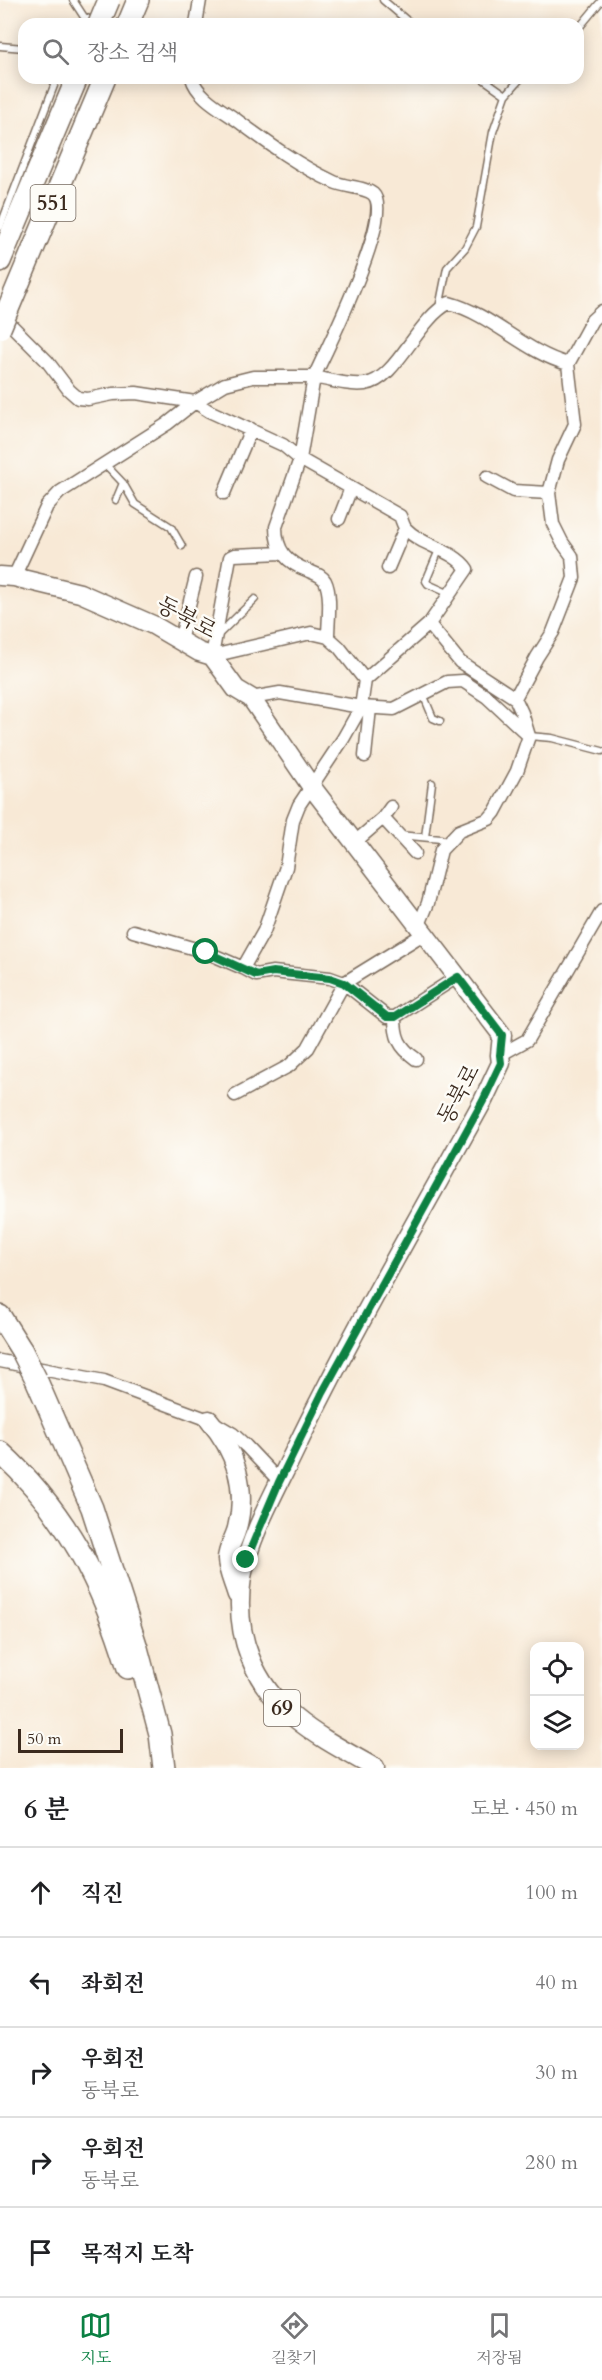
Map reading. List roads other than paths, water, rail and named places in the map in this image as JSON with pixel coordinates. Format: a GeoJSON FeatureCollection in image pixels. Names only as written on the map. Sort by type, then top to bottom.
{"type":"FeatureCollection","features":[{"type":"Feature","properties":{"kind":"highway"},"geometry":{"type":"LineString","coordinates":[[94,18],[109,0]]}},
{"type":"Feature","properties":{"kind":"highway"},"geometry":{"type":"LineString","coordinates":[[130,18],[138,0]]}},
{"type":"Feature","properties":{"kind":"highway","name":"551"},"geometry":{"type":"LineString","coordinates":[[0,261],[74,84]]}},
{"type":"Feature","properties":{"kind":"highway","name":"551"},"geometry":{"type":"LineString","coordinates":[[0,328],[102,84]]}},
{"type":"Feature","properties":{"kind":"highway"},"geometry":{"type":"LineString","coordinates":[[0,1316],[36,1378],[92,1508],[164,1768]]}},
{"type":"Feature","properties":{"kind":"highway"},"geometry":{"type":"LineString","coordinates":[[0,1452],[20,1471],[58,1517],[97,1581],[130,1651]]}},
{"type":"Feature","properties":{"kind":"highway"},"geometry":{"type":"LineString","coordinates":[[155,1735],[160,1768]]}},
{"type":"Feature","properties":{"kind":"main road","name":"동북로"},"geometry":{"type":"LineString","coordinates":[[7,577],[80,593],[153,625],[199,652],[212,656],[236,689],[251,698],[311,786],[502,1035],[501,1063],[483,1101],[323,1392],[279,1482],[246,1560],[242,1576],[240,1608],[243,1633],[249,1656],[264,1687],[292,1718],[312,1733],[375,1768]]}},
{"type":"Feature","properties":{"kind":"main road"},"geometry":{"type":"LineString","coordinates":[[209,1420],[222,1436],[232,1455],[240,1483],[240,1513],[227,1558],[240,1608]]}},
{"type":"Feature","properties":{"kind":"street"},"geometry":{"type":"LineString","coordinates":[[197,18],[200,0]]}},
{"type":"Feature","properties":{"kind":"street"},"geometry":{"type":"LineString","coordinates":[[194,84],[206,98],[293,162],[336,183],[373,193],[378,200],[378,212],[367,256],[348,306],[314,377],[300,459],[276,527],[282,553],[297,565],[320,575],[326,583],[328,637]]}},
{"type":"Feature","properties":{"kind":"street"},"geometry":{"type":"LineString","coordinates":[[7,577],[47,506],[60,492],[225,384],[253,377],[314,377],[363,384],[376,382],[388,372],[426,321],[439,308],[449,303],[480,314],[519,342],[548,358],[568,364]]}},
{"type":"Feature","properties":{"kind":"street"},"geometry":{"type":"LineString","coordinates":[[515,698],[553,632],[574,578],[572,556],[553,524],[549,493],[558,460],[575,424],[568,364],[592,320],[602,311]]}},
{"type":"Feature","properties":{"kind":"street"},"geometry":{"type":"LineString","coordinates":[[0,314],[53,367],[69,390],[78,398],[88,399],[113,394],[136,393],[195,402],[208,411],[283,445],[300,459],[400,516],[405,528],[461,561],[467,569],[429,624],[365,680]]}},
{"type":"Feature","properties":{"kind":"street"},"geometry":{"type":"LineString","coordinates":[[224,493],[251,429]]}},
{"type":"Feature","properties":{"kind":"street"},"geometry":{"type":"LineString","coordinates":[[487,477],[513,491],[549,493]]}},
{"type":"Feature","properties":{"kind":"street"},"geometry":{"type":"LineString","coordinates":[[339,519],[351,488]]}},
{"type":"Feature","properties":{"kind":"street"},"geometry":{"type":"LineString","coordinates":[[388,568],[405,528]]}},
{"type":"Feature","properties":{"kind":"street"},"geometry":{"type":"LineString","coordinates":[[282,553],[230,557],[212,656],[311,633],[328,637],[339,647],[365,680],[365,756]]}},
{"type":"Feature","properties":{"kind":"street"},"geometry":{"type":"LineString","coordinates":[[180,641],[196,577]]}},
{"type":"Feature","properties":{"kind":"street"},"geometry":{"type":"LineString","coordinates":[[236,1095],[289,1066],[308,1048],[344,983],[422,929],[441,850],[459,831],[489,819],[517,771],[529,736],[515,698],[460,662],[429,624]]}},
{"type":"Feature","properties":{"kind":"street"},"geometry":{"type":"LineString","coordinates":[[251,698],[280,693],[365,707],[394,709],[447,681],[463,681],[487,697],[529,736]]}},
{"type":"Feature","properties":{"kind":"street"},"geometry":{"type":"LineString","coordinates":[[243,968],[264,931],[286,867],[294,820],[299,805],[365,707]]}},
{"type":"Feature","properties":{"kind":"street"},"geometry":{"type":"LineString","coordinates":[[355,842],[383,818],[391,807]]}},
{"type":"Feature","properties":{"kind":"street"},"geometry":{"type":"LineString","coordinates":[[383,818],[415,853]]}},
{"type":"Feature","properties":{"kind":"street"},"geometry":{"type":"LineString","coordinates":[[500,1055],[527,1040],[602,911]]}},
{"type":"Feature","properties":{"kind":"street"},"geometry":{"type":"LineString","coordinates":[[133,931],[206,952],[256,975],[273,972],[330,978],[344,983],[387,1017],[395,1017],[458,977]]}},
{"type":"Feature","properties":{"kind":"street"},"geometry":{"type":"LineString","coordinates":[[395,1017],[395,1033],[399,1044],[416,1059]]}},
{"type":"Feature","properties":{"kind":"street"},"geometry":{"type":"LineString","coordinates":[[0,1361],[104,1381],[209,1420],[233,1434],[279,1482]]}},
{"type":"Feature","properties":{"kind":"lane"},"geometry":{"type":"LineString","coordinates":[[73,0],[90,18]]}},
{"type":"Feature","properties":{"kind":"lane"},"geometry":{"type":"LineString","coordinates":[[383,0],[404,18]]}},
{"type":"Feature","properties":{"kind":"lane"},"geometry":{"type":"LineString","coordinates":[[584,22],[602,0]]}},
{"type":"Feature","properties":{"kind":"lane"},"geometry":{"type":"LineString","coordinates":[[0,46],[18,48]]}},
{"type":"Feature","properties":{"kind":"lane"},"geometry":{"type":"LineString","coordinates":[[0,227],[55,84]]}},
{"type":"Feature","properties":{"kind":"lane"},"geometry":{"type":"LineString","coordinates":[[490,84],[506,95]]}},
{"type":"Feature","properties":{"kind":"lane"},"geometry":{"type":"LineString","coordinates":[[439,308],[447,268],[465,248],[476,227],[493,132],[506,95],[516,84]]}},
{"type":"Feature","properties":{"kind":"lane"},"geometry":{"type":"LineString","coordinates":[[105,464],[123,483],[139,508],[171,527],[182,546]]}},
{"type":"Feature","properties":{"kind":"lane"},"geometry":{"type":"LineString","coordinates":[[116,500],[123,483]]}},
{"type":"Feature","properties":{"kind":"lane"},"geometry":{"type":"LineString","coordinates":[[439,549],[426,581],[450,594]]}},
{"type":"Feature","properties":{"kind":"lane"},"geometry":{"type":"LineString","coordinates":[[216,637],[255,599]]}},
{"type":"Feature","properties":{"kind":"lane"},"geometry":{"type":"LineString","coordinates":[[423,694],[433,718],[440,721]]}},
{"type":"Feature","properties":{"kind":"lane"},"geometry":{"type":"LineString","coordinates":[[529,736],[552,738],[602,751]]}},
{"type":"Feature","properties":{"kind":"lane"},"geometry":{"type":"LineString","coordinates":[[425,837],[432,783]]}},
{"type":"Feature","properties":{"kind":"lane"},"geometry":{"type":"LineString","coordinates":[[398,834],[441,839],[447,843]]}}]}
